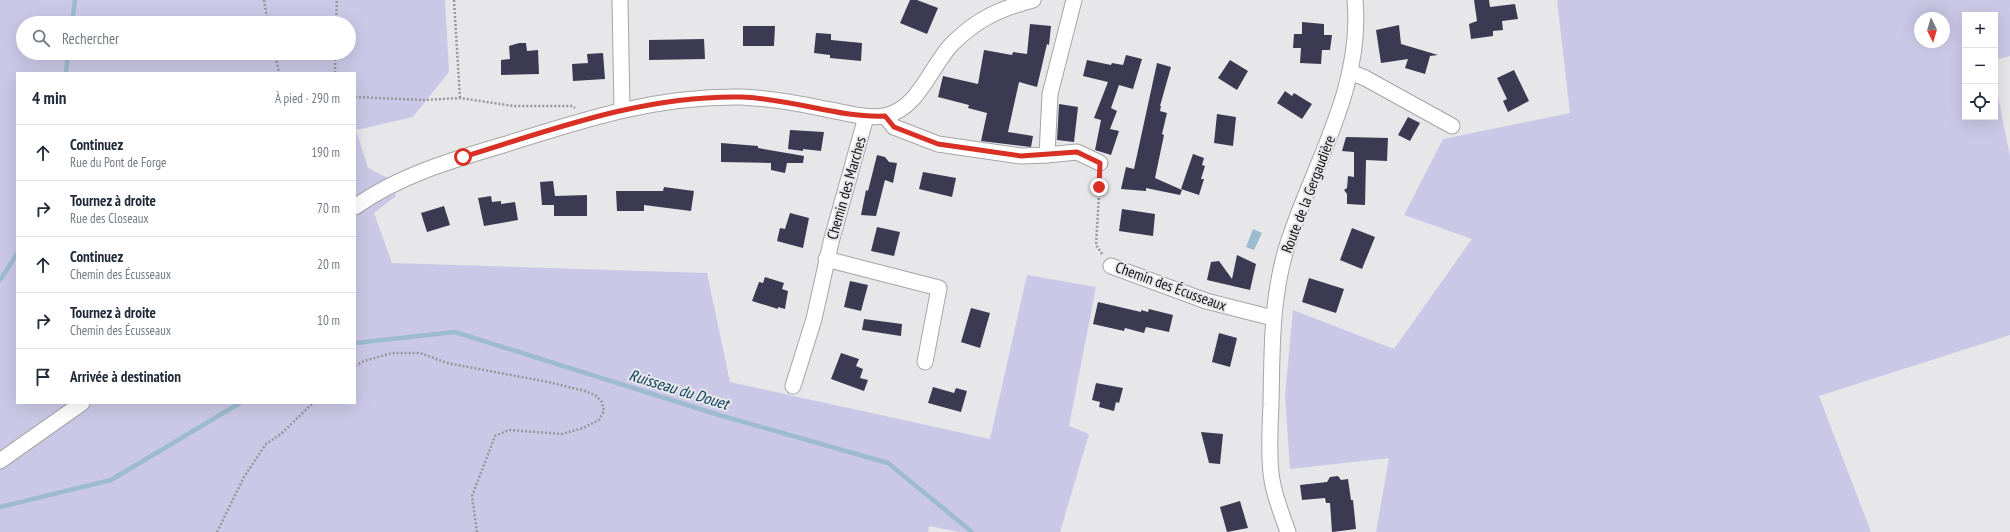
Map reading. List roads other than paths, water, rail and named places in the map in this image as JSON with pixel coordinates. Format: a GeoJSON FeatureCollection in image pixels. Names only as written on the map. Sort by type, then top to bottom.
{"type":"FeatureCollection","features":[{"type":"Feature","properties":{"kind":"street"},"geometry":{"type":"LineString","coordinates":[[620,0],[622,109]]}},
{"type":"Feature","properties":{"kind":"street"},"geometry":{"type":"LineString","coordinates":[[356,206],[404,179],[463,157],[591,117],[622,109],[694,98],[741,97],[786,101],[866,116],[885,116],[901,109],[912,99],[951,45],[978,22],[1004,8],[1033,0]]}},
{"type":"Feature","properties":{"kind":"street"},"geometry":{"type":"LineString","coordinates":[[1047,155],[1050,94],[1074,0]]}},
{"type":"Feature","properties":{"kind":"street","name":"Route de la Gergaudière"},"geometry":{"type":"LineString","coordinates":[[1287,532],[1277,503],[1271,478],[1270,423],[1273,318],[1278,284],[1288,240],[1332,133],[1350,72],[1356,40],[1354,0]]}},
{"type":"Feature","properties":{"kind":"street"},"geometry":{"type":"LineString","coordinates":[[1350,72],[1365,78],[1452,126]]}},
{"type":"Feature","properties":{"kind":"street","name":"Chemin des Marches"},"geometry":{"type":"LineString","coordinates":[[793,386],[814,320],[826,259],[866,116]]}},
{"type":"Feature","properties":{"kind":"street"},"geometry":{"type":"LineString","coordinates":[[885,116],[894,127],[938,144],[1021,156],[1077,152],[1100,163]]}},
{"type":"Feature","properties":{"kind":"street","name":"Chemin des Marches"},"geometry":{"type":"LineString","coordinates":[[826,259],[939,288],[925,362]]}},
{"type":"Feature","properties":{"kind":"street","name":"Chemin des Écusseaux"},"geometry":{"type":"LineString","coordinates":[[1111,266],[1206,301],[1273,318]]}},
{"type":"Feature","properties":{"kind":"street"},"geometry":{"type":"LineString","coordinates":[[0,461],[81,404]]}},
{"type":"Feature","properties":{"kind":"waterway"},"geometry":{"type":"LineString","coordinates":[[73,16],[75,0]]}},
{"type":"Feature","properties":{"kind":"waterway"},"geometry":{"type":"LineString","coordinates":[[66,72],[67,60]]}},
{"type":"Feature","properties":{"kind":"waterway"},"geometry":{"type":"LineString","coordinates":[[0,280],[16,256]]}},
{"type":"Feature","properties":{"kind":"waterway","name":"Ruisseau du Douet"},"geometry":{"type":"LineString","coordinates":[[356,343],[455,332],[719,415],[888,463],[972,532]]}},
{"type":"Feature","properties":{"kind":"waterway","name":"Ruisseau du Douet"},"geometry":{"type":"LineString","coordinates":[[0,507],[111,480],[238,404]]}}]}
